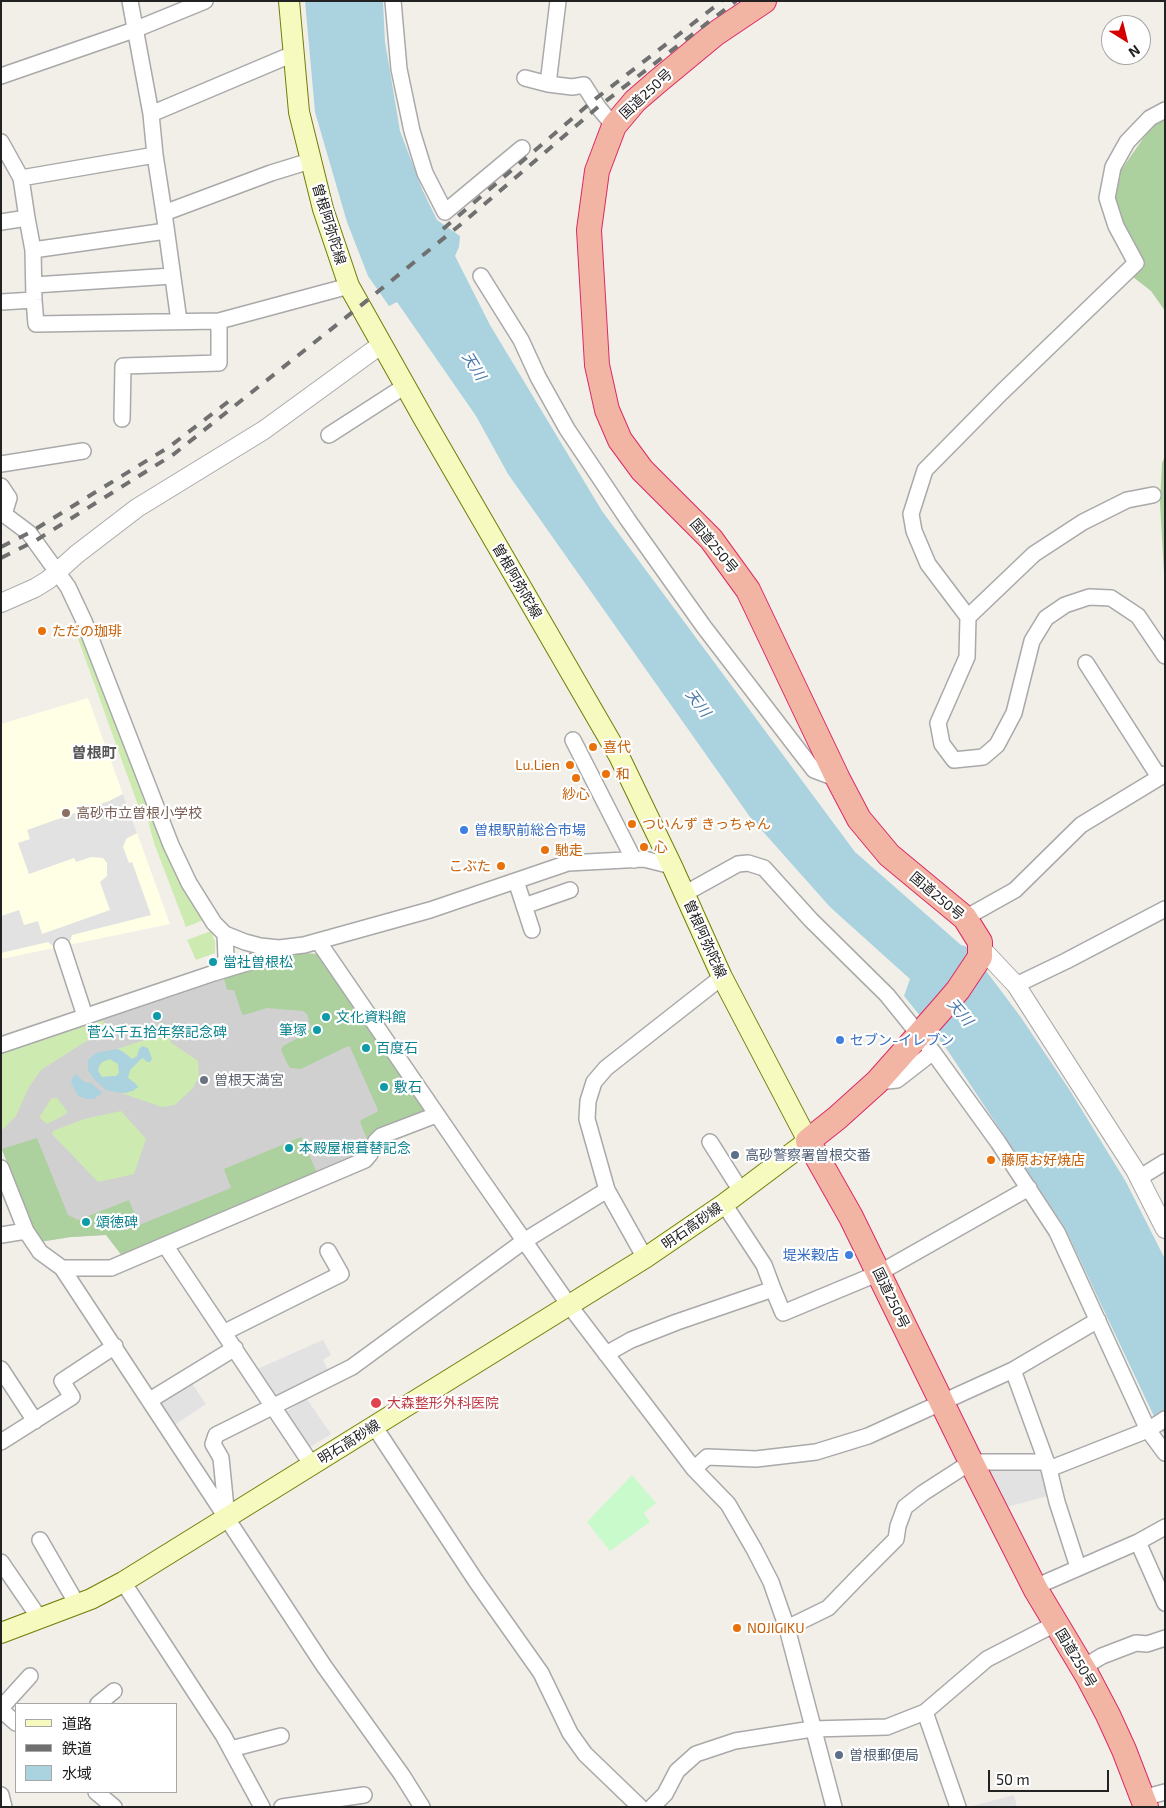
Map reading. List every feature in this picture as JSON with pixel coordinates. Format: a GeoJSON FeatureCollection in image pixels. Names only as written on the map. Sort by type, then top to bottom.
{"type":"FeatureCollection","features":[{"type":"Feature","properties":{"kind":"highway","name":"国道250号"},"geometry":{"type":"LineString","coordinates":[[764,1],[716,34],[635,101],[614,126],[596,171],[590,230],[597,365],[607,410],[620,440],[642,470],[711,539],[731,564],[748,590],[859,819],[889,854],[965,918],[977,935],[981,953]]}},
{"type":"Feature","properties":{"kind":"highway"},"geometry":{"type":"LineString","coordinates":[[808,1141],[837,1118],[925,1039],[981,953]]}},
{"type":"Feature","properties":{"kind":"highway","name":"国道250号"},"geometry":{"type":"LineString","coordinates":[[808,1141],[837,1191],[879,1273],[971,1462],[1035,1587],[1082,1668],[1151,1799]]}},
{"type":"Feature","properties":{"kind":"main road","name":"曽根阿弥陀線"},"geometry":{"type":"LineString","coordinates":[[289,1],[299,112],[323,209],[349,286],[619,756],[672,866],[722,977],[808,1141]]}},
{"type":"Feature","properties":{"kind":"main road","name":"明石高砂線"},"geometry":{"type":"LineString","coordinates":[[1,1633],[92,1599],[123,1582],[645,1258],[724,1204],[808,1141]]}},
{"type":"Feature","properties":{"kind":"street"},"geometry":{"type":"LineString","coordinates":[[130,1],[151,114],[179,321]]}},
{"type":"Feature","properties":{"kind":"street"},"geometry":{"type":"LineString","coordinates":[[1,76],[134,30],[205,1]]}},
{"type":"Feature","properties":{"kind":"street"},"geometry":{"type":"LineString","coordinates":[[393,1],[399,69],[412,131],[425,172],[445,212],[522,148]]}},
{"type":"Feature","properties":{"kind":"street"},"geometry":{"type":"LineString","coordinates":[[548,84],[558,1]]}},
{"type":"Feature","properties":{"kind":"street"},"geometry":{"type":"LineString","coordinates":[[151,114],[293,54]]}},
{"type":"Feature","properties":{"kind":"street"},"geometry":{"type":"LineString","coordinates":[[525,78],[548,84],[584,85],[598,108],[614,126]]}},
{"type":"Feature","properties":{"kind":"street"},"geometry":{"type":"LineString","coordinates":[[1165,110],[1150,118],[1127,142],[1113,167],[1107,198],[1116,226],[1136,263],[1002,392],[925,470],[911,514],[914,531],[928,564],[968,617],[967,657],[938,724],[942,744],[954,760],[983,757],[997,745],[1014,713],[1032,641],[1046,618],[1066,605],[1089,597],[1111,598],[1138,616],[1165,656]]}},
{"type":"Feature","properties":{"kind":"street"},"geometry":{"type":"LineString","coordinates":[[2,146],[21,178],[33,250],[36,324],[219,321],[349,286]]}},
{"type":"Feature","properties":{"kind":"street"},"geometry":{"type":"LineString","coordinates":[[21,178],[155,154]]}},
{"type":"Feature","properties":{"kind":"street"},"geometry":{"type":"LineString","coordinates":[[164,213],[271,173],[310,161]]}},
{"type":"Feature","properties":{"kind":"street"},"geometry":{"type":"LineString","coordinates":[[1,222],[27,218]]}},
{"type":"Feature","properties":{"kind":"street"},"geometry":{"type":"LineString","coordinates":[[33,250],[166,230]]}},
{"type":"Feature","properties":{"kind":"street"},"geometry":{"type":"LineString","coordinates":[[1,302],[34,292],[172,276]]}},
{"type":"Feature","properties":{"kind":"street"},"geometry":{"type":"LineString","coordinates":[[481,276],[521,340],[538,377],[567,429],[704,628],[814,770],[838,779]]}},
{"type":"Feature","properties":{"kind":"street"},"geometry":{"type":"LineString","coordinates":[[122,419],[123,366],[219,363],[219,321]]}},
{"type":"Feature","properties":{"kind":"street"},"geometry":{"type":"LineString","coordinates":[[1,603],[35,588],[136,508],[264,430],[382,344]]}},
{"type":"Feature","properties":{"kind":"street"},"geometry":{"type":"LineString","coordinates":[[329,435],[405,386]]}},
{"type":"Feature","properties":{"kind":"street"},"geometry":{"type":"LineString","coordinates":[[1,464],[83,451]]}},
{"type":"Feature","properties":{"kind":"street"},"geometry":{"type":"LineString","coordinates":[[1,486],[9,498],[3,513],[28,533],[68,587],[84,621],[171,845],[189,882],[209,915],[225,934],[245,942],[279,948],[311,943]]}},
{"type":"Feature","properties":{"kind":"street"},"geometry":{"type":"LineString","coordinates":[[968,617],[1034,554],[1084,522],[1128,500],[1153,495]]}},
{"type":"Feature","properties":{"kind":"street"},"geometry":{"type":"LineString","coordinates":[[965,918],[1014,890],[1081,825],[1162,776],[1086,663]]}},
{"type":"Feature","properties":{"kind":"street"},"geometry":{"type":"LineString","coordinates":[[573,740],[634,860]]}},
{"type":"Feature","properties":{"kind":"street"},"geometry":{"type":"LineString","coordinates":[[1,1045],[214,973],[311,943],[430,910],[568,863],[644,859],[672,866]]}},
{"type":"Feature","properties":{"kind":"street"},"geometry":{"type":"LineString","coordinates":[[684,894],[738,864],[748,863],[764,868],[811,920],[887,994],[925,1039],[998,1142],[1058,1232],[1148,1430],[1165,1454]]}},
{"type":"Feature","properties":{"kind":"street"},"geometry":{"type":"LineString","coordinates":[[516,881],[532,930]]}},
{"type":"Feature","properties":{"kind":"street"},"geometry":{"type":"LineString","coordinates":[[524,906],[570,890]]}},
{"type":"Feature","properties":{"kind":"street"},"geometry":{"type":"LineString","coordinates":[[1016,985],[1066,961],[1165,908]]}},
{"type":"Feature","properties":{"kind":"street"},"geometry":{"type":"LineString","coordinates":[[214,973],[224,964],[226,957],[225,934]]}},
{"type":"Feature","properties":{"kind":"street"},"geometry":{"type":"LineString","coordinates":[[311,943],[606,1354],[694,1469],[728,1504],[772,1582],[787,1628],[812,1730],[834,1807]]}},
{"type":"Feature","properties":{"kind":"street"},"geometry":{"type":"LineString","coordinates":[[62,946],[84,1016]]}},
{"type":"Feature","properties":{"kind":"street"},"geometry":{"type":"LineString","coordinates":[[981,953],[1016,985],[1139,1178],[1165,1229]]}},
{"type":"Feature","properties":{"kind":"street"},"geometry":{"type":"LineString","coordinates":[[645,1258],[607,1190],[587,1119],[588,1101],[594,1082],[606,1068],[722,977]]}},
{"type":"Feature","properties":{"kind":"street"},"geometry":{"type":"LineString","coordinates":[[62,1268],[111,1268],[365,1160],[381,1136],[436,1115]]}},
{"type":"Feature","properties":{"kind":"street"},"geometry":{"type":"LineString","coordinates":[[710,1142],[741,1191]]}},
{"type":"Feature","properties":{"kind":"street"},"geometry":{"type":"LineString","coordinates":[[1139,1178],[1165,1162]]}},
{"type":"Feature","properties":{"kind":"street"},"geometry":{"type":"LineString","coordinates":[[1,1168],[26,1231],[40,1252],[62,1268],[324,1666],[402,1775],[422,1807]]}},
{"type":"Feature","properties":{"kind":"street"},"geometry":{"type":"LineString","coordinates":[[724,1204],[764,1265],[782,1313],[879,1273],[1029,1188]]}},
{"type":"Feature","properties":{"kind":"street"},"geometry":{"type":"LineString","coordinates":[[227,1518],[221,1458],[213,1444],[216,1435],[352,1367],[524,1242],[607,1190]]}},
{"type":"Feature","properties":{"kind":"street"},"geometry":{"type":"LineString","coordinates":[[1,1235],[26,1231]]}},
{"type":"Feature","properties":{"kind":"street"},"geometry":{"type":"LineString","coordinates":[[166,1245],[312,1465]]}},
{"type":"Feature","properties":{"kind":"street"},"geometry":{"type":"LineString","coordinates":[[224,1332],[341,1274],[328,1251]]}},
{"type":"Feature","properties":{"kind":"street"},"geometry":{"type":"LineString","coordinates":[[606,1354],[631,1340],[677,1322],[773,1289]]}},
{"type":"Feature","properties":{"kind":"street"},"geometry":{"type":"LineString","coordinates":[[694,1469],[706,1457],[756,1459],[816,1452],[868,1436],[1013,1370],[1098,1320]]}},
{"type":"Feature","properties":{"kind":"street"},"geometry":{"type":"LineString","coordinates":[[1,1442],[72,1397],[62,1381],[115,1346]]}},
{"type":"Feature","properties":{"kind":"street"},"geometry":{"type":"LineString","coordinates":[[150,1400],[235,1348]]}},
{"type":"Feature","properties":{"kind":"street"},"geometry":{"type":"LineString","coordinates":[[1,1370],[35,1421]]}},
{"type":"Feature","properties":{"kind":"street"},"geometry":{"type":"LineString","coordinates":[[1013,1370],[1048,1465],[1057,1502],[1078,1567]]}},
{"type":"Feature","properties":{"kind":"street"},"geometry":{"type":"LineString","coordinates":[[787,1628],[828,1608],[896,1539],[898,1526],[905,1507],[971,1462],[1048,1465],[1148,1430],[1165,1419]]}},
{"type":"Feature","properties":{"kind":"street"},"geometry":{"type":"LineString","coordinates":[[374,1426],[476,1581],[542,1673],[570,1733],[585,1754],[640,1807]]}},
{"type":"Feature","properties":{"kind":"street"},"geometry":{"type":"LineString","coordinates":[[1035,1587],[1138,1542],[1165,1527]]}},
{"type":"Feature","properties":{"kind":"street"},"geometry":{"type":"LineString","coordinates":[[40,1540],[77,1604]]}},
{"type":"Feature","properties":{"kind":"street"},"geometry":{"type":"LineString","coordinates":[[1138,1542],[1165,1603]]}},
{"type":"Feature","properties":{"kind":"street"},"geometry":{"type":"LineString","coordinates":[[1,1562],[40,1619]]}},
{"type":"Feature","properties":{"kind":"street"},"geometry":{"type":"LineString","coordinates":[[123,1582],[231,1749],[262,1807]]}},
{"type":"Feature","properties":{"kind":"street"},"geometry":{"type":"LineString","coordinates":[[652,1807],[665,1794],[677,1771],[696,1754],[735,1741],[812,1730],[886,1727],[925,1712],[987,1659],[1055,1624]]}},
{"type":"Feature","properties":{"kind":"street"},"geometry":{"type":"LineString","coordinates":[[1082,1668],[1102,1656],[1136,1643],[1147,1644],[1165,1638]]}},
{"type":"Feature","properties":{"kind":"street"},"geometry":{"type":"LineString","coordinates":[[15,1722],[1,1709],[30,1676]]}},
{"type":"Feature","properties":{"kind":"street"},"geometry":{"type":"LineString","coordinates":[[99,1703],[114,1691]]}},
{"type":"Feature","properties":{"kind":"street"},"geometry":{"type":"LineString","coordinates":[[925,1712],[958,1807]]}},
{"type":"Feature","properties":{"kind":"street"},"geometry":{"type":"LineString","coordinates":[[231,1749],[281,1736]]}},
{"type":"Feature","properties":{"kind":"street"},"geometry":{"type":"LineString","coordinates":[[97,1793],[114,1807]]}},
{"type":"Feature","properties":{"kind":"street"},"geometry":{"type":"LineString","coordinates":[[1,1795],[4,1807]]}},
{"type":"Feature","properties":{"kind":"street"},"geometry":{"type":"LineString","coordinates":[[282,1807],[364,1795]]}},
{"type":"Feature","properties":{"kind":"shaded area","name":"高砂市立曽根小学校"},"geometry":{"type":"Polygon","coordinates":[[[88,698],[170,924],[1,959],[1,724],[88,698]]]}},
{"type":"Feature","properties":{"kind":"shaded area"},"geometry":{"type":"Polygon","coordinates":[[[123,794],[137,833],[126,839],[123,847],[129,863],[132,862],[151,915],[72,935],[69,944],[54,947],[48,942],[1,953],[1,916],[19,910],[24,925],[38,921],[42,934],[110,910],[100,882],[107,876],[107,863],[103,858],[91,857],[76,862],[74,858],[29,874],[18,843],[30,839],[27,830],[109,801],[123,794]]]}},
{"type":"Feature","properties":{"kind":"shaded area","name":"曽根天満宮"},"geometry":{"type":"Polygon","coordinates":[[[302,953],[317,954],[424,1107],[365,1153],[123,1257],[106,1235],[71,1237],[39,1242],[1,1148],[1,1054],[302,953]]]}},
{"type":"Feature","properties":{"kind":"shaded area"},"geometry":{"type":"Polygon","coordinates":[[[323,1340],[331,1355],[323,1360],[329,1372],[274,1401],[255,1370],[323,1340]]]}},
{"type":"Feature","properties":{"kind":"shaded area"},"geometry":{"type":"Polygon","coordinates":[[[191,1382],[206,1404],[173,1426],[158,1405],[191,1382]]]}},
{"type":"Feature","properties":{"kind":"shaded area"},"geometry":{"type":"Polygon","coordinates":[[[306,1398],[331,1434],[307,1449],[283,1414],[306,1398]]]}},
{"type":"Feature","properties":{"kind":"shaded area"},"geometry":{"type":"Polygon","coordinates":[[[1045,1466],[1052,1495],[1007,1507],[988,1467],[1045,1466]]]}},
{"type":"Feature","properties":{"kind":"shaded area"},"geometry":{"type":"Polygon","coordinates":[[[1014,1795],[1017,1807],[968,1807],[1014,1795]]]}},
{"type":"Feature","properties":{"kind":"green space"},"geometry":{"type":"Polygon","coordinates":[[[1161,113],[1165,114],[1165,311],[1151,291],[1129,274],[1110,205],[1114,180],[1161,113]]]}},
{"type":"Feature","properties":{"kind":"green space"},"geometry":{"type":"Polygon","coordinates":[[[1165,456],[1165,592],[1160,502],[1162,463],[1165,456]]]}},
{"type":"Feature","properties":{"kind":"green space"},"geometry":{"type":"Polygon","coordinates":[[[79,623],[146,805],[139,808],[73,625],[79,623]]]}},
{"type":"Feature","properties":{"kind":"green space"},"geometry":{"type":"Polygon","coordinates":[[[154,815],[206,919],[186,927],[154,843],[147,817],[154,815]]]}},
{"type":"Feature","properties":{"kind":"green space"},"geometry":{"type":"Polygon","coordinates":[[[211,931],[215,942],[215,953],[196,960],[187,940],[211,931]]]}},
{"type":"Feature","properties":{"kind":"green space"},"geometry":{"type":"Polygon","coordinates":[[[302,953],[317,954],[375,1033],[424,1107],[421,1116],[371,1139],[367,1139],[360,1122],[378,1110],[350,1047],[348,1046],[301,1069],[291,1068],[281,1050],[283,1046],[307,1033],[311,1027],[307,1014],[303,1011],[267,1008],[242,1014],[234,990],[227,990],[224,978],[302,953]]]}},
{"type":"Feature","properties":{"kind":"green space"},"geometry":{"type":"Polygon","coordinates":[[[103,1020],[107,1032],[85,1042],[41,1070],[29,1087],[16,1116],[1,1131],[1,1054],[103,1020]]]}},
{"type":"Feature","properties":{"kind":"green space"},"geometry":{"type":"Polygon","coordinates":[[[179,1029],[170,1042],[198,1061],[199,1076],[193,1088],[175,1105],[162,1107],[121,1093],[128,1093],[136,1084],[128,1076],[135,1063],[143,1058],[137,1053],[137,1056],[132,1059],[117,1049],[179,1029]]]}},
{"type":"Feature","properties":{"kind":"green space"},"geometry":{"type":"Polygon","coordinates":[[[110,1059],[118,1064],[119,1074],[102,1077],[98,1071],[99,1066],[102,1062],[110,1059]]]}},
{"type":"Feature","properties":{"kind":"green space"},"geometry":{"type":"Polygon","coordinates":[[[53,1098],[57,1098],[67,1111],[66,1114],[47,1124],[40,1116],[53,1098]]]}},
{"type":"Feature","properties":{"kind":"green space"},"geometry":{"type":"Polygon","coordinates":[[[121,1111],[146,1139],[134,1174],[98,1182],[52,1134],[53,1131],[84,1119],[121,1111]]]}},
{"type":"Feature","properties":{"kind":"green space"},"geometry":{"type":"Polygon","coordinates":[[[301,1137],[318,1175],[123,1257],[106,1235],[71,1237],[39,1242],[2,1149],[37,1138],[68,1215],[78,1220],[129,1200],[139,1225],[231,1188],[224,1169],[301,1137]]]}},
{"type":"Feature","properties":{"kind":"green space"},"geometry":{"type":"Polygon","coordinates":[[[632,1475],[656,1503],[644,1513],[650,1522],[610,1551],[587,1522],[632,1475]]]}},
{"type":"Feature","properties":{"kind":"water","name":"天川"},"geometry":{"type":"Polygon","coordinates":[[[305,1],[383,1],[385,42],[400,131],[422,189],[437,220],[460,236],[459,247],[455,256],[490,325],[602,511],[855,852],[961,945],[968,947],[1020,1016],[1069,1089],[1126,1182],[1165,1259],[1165,1435],[1159,1427],[1064,1226],[946,1048],[904,996],[910,979],[830,907],[750,817],[508,474],[476,416],[397,302],[389,306],[368,276],[347,222],[315,112],[305,1]]]}},
{"type":"Feature","properties":{"kind":"water"},"geometry":{"type":"Polygon","coordinates":[[[142,1046],[148,1048],[152,1059],[150,1062],[147,1062],[143,1058],[141,1059],[130,1070],[128,1078],[138,1087],[133,1091],[121,1093],[106,1090],[94,1079],[88,1070],[88,1060],[96,1053],[117,1049],[132,1059],[137,1057],[142,1046]],[[110,1059],[102,1062],[98,1071],[102,1077],[116,1076],[119,1073],[118,1064],[110,1059]]]}},
{"type":"Feature","properties":{"kind":"water"},"geometry":{"type":"Polygon","coordinates":[[[76,1074],[84,1082],[91,1083],[102,1093],[94,1099],[78,1096],[71,1083],[76,1074]]]}},
{"type":"Feature","properties":{"kind":"railway"},"geometry":{"type":"LineString","coordinates":[[443,229],[594,100],[722,1]]}},
{"type":"Feature","properties":{"kind":"railway"},"geometry":{"type":"LineString","coordinates":[[1,558],[35,541],[174,454],[460,225],[598,107],[736,1]]}},
{"type":"Feature","properties":{"kind":"railway"},"geometry":{"type":"LineString","coordinates":[[1,547],[29,533],[169,447],[233,398]]}},
{"type":"Feature","properties":{"kind":"place","name":"ただの珈琲"},"geometry":{"type":"Point","coordinates":[42,631]}},
{"type":"Feature","properties":{"kind":"place","name":"喜代"},"geometry":{"type":"Point","coordinates":[593,747]}},
{"type":"Feature","properties":{"kind":"place","name":"Lu.Lien"},"geometry":{"type":"Point","coordinates":[570,765]}},
{"type":"Feature","properties":{"kind":"place","name":"和"},"geometry":{"type":"Point","coordinates":[606,774]}},
{"type":"Feature","properties":{"kind":"place","name":"紗心"},"geometry":{"type":"Point","coordinates":[576,778]}},
{"type":"Feature","properties":{"kind":"place","name":"高砂市立曽根小学校"},"geometry":{"type":"Point","coordinates":[66,813]}},
{"type":"Feature","properties":{"kind":"place","name":"ついんず きっちゃん"},"geometry":{"type":"Point","coordinates":[632,824]}},
{"type":"Feature","properties":{"kind":"place","name":"曽根駅前総合市場"},"geometry":{"type":"Point","coordinates":[464,830]}},
{"type":"Feature","properties":{"kind":"place","name":"心"},"geometry":{"type":"Point","coordinates":[644,847]}},
{"type":"Feature","properties":{"kind":"place","name":"馳走"},"geometry":{"type":"Point","coordinates":[545,850]}},
{"type":"Feature","properties":{"kind":"place","name":"こぶた"},"geometry":{"type":"Point","coordinates":[501,866]}},
{"type":"Feature","properties":{"kind":"place","name":"當社曽根松"},"geometry":{"type":"Point","coordinates":[213,962]}},
{"type":"Feature","properties":{"kind":"place","name":"菅公千五拾年祭記念碑"},"geometry":{"type":"Point","coordinates":[157,1016]}},
{"type":"Feature","properties":{"kind":"place","name":"文化資料館"},"geometry":{"type":"Point","coordinates":[326,1017]}},
{"type":"Feature","properties":{"kind":"place","name":"筆塚"},"geometry":{"type":"Point","coordinates":[317,1030]}},
{"type":"Feature","properties":{"kind":"place","name":"セブン-イレブン"},"geometry":{"type":"Point","coordinates":[840,1040]}},
{"type":"Feature","properties":{"kind":"place","name":"百度石"},"geometry":{"type":"Point","coordinates":[366,1048]}},
{"type":"Feature","properties":{"kind":"place","name":"曽根天満宮"},"geometry":{"type":"Point","coordinates":[204,1080]}},
{"type":"Feature","properties":{"kind":"place","name":"敷石"},"geometry":{"type":"Point","coordinates":[384,1087]}},
{"type":"Feature","properties":{"kind":"place","name":"本殿屋根葺替記念"},"geometry":{"type":"Point","coordinates":[289,1148]}},
{"type":"Feature","properties":{"kind":"place","name":"高砂警察署曽根交番"},"geometry":{"type":"Point","coordinates":[735,1155]}},
{"type":"Feature","properties":{"kind":"place","name":"藤原お好焼店"},"geometry":{"type":"Point","coordinates":[991,1160]}},
{"type":"Feature","properties":{"kind":"place","name":"頌徳碑"},"geometry":{"type":"Point","coordinates":[86,1222]}},
{"type":"Feature","properties":{"kind":"place","name":"堤米穀店"},"geometry":{"type":"Point","coordinates":[849,1255]}},
{"type":"Feature","properties":{"kind":"place","name":"大森整形外科医院"},"geometry":{"type":"Point","coordinates":[376,1403]}},
{"type":"Feature","properties":{"kind":"place","name":"NOJIGIKU"},"geometry":{"type":"Point","coordinates":[737,1628]}},
{"type":"Feature","properties":{"kind":"place","name":"曽根郵便局"},"geometry":{"type":"Point","coordinates":[839,1755]}},
{"type":"Feature","properties":{"kind":"district","name":"曽根町"},"geometry":{"type":"Point","coordinates":[94,753]}}]}
